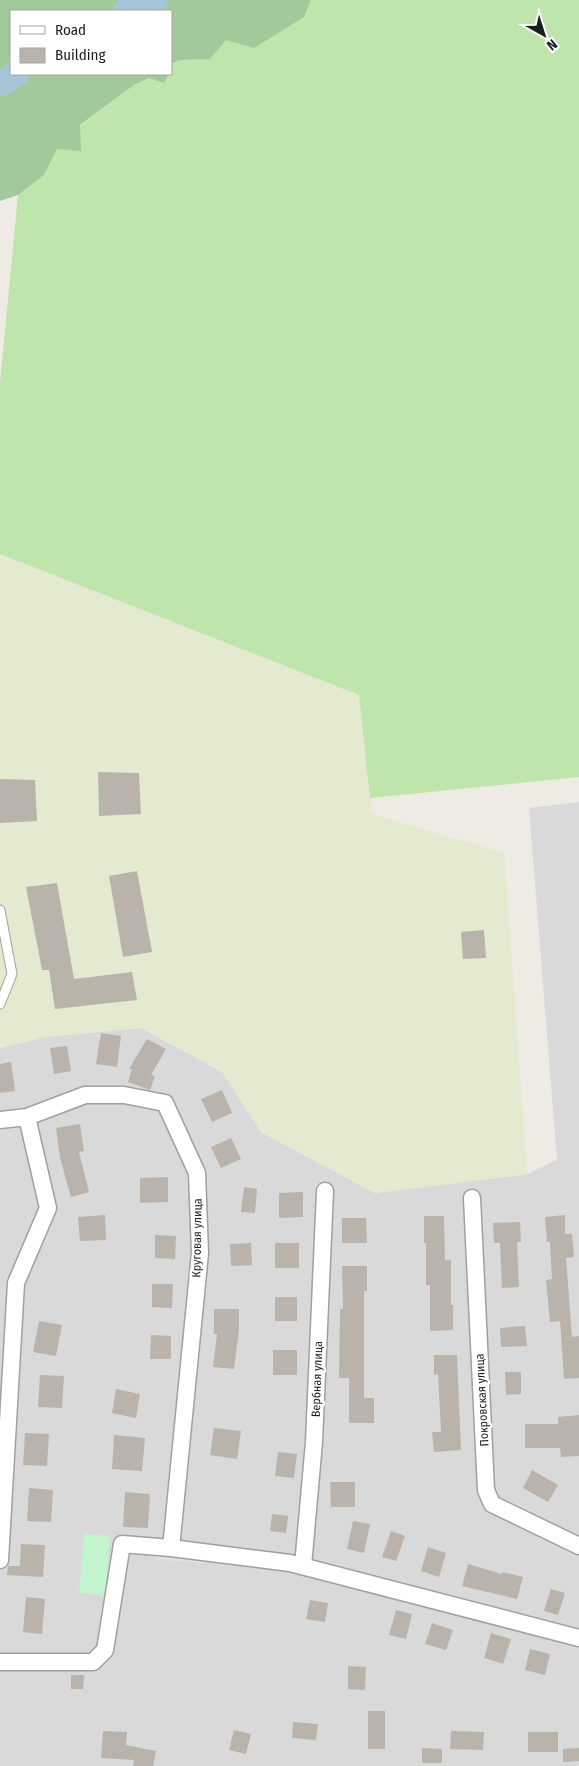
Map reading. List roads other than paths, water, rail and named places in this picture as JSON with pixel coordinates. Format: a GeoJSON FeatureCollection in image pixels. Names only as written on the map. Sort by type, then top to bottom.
{"type":"FeatureCollection","features":[{"type":"Feature","properties":{"kind":"street","name":"Круговая улица"},"geometry":{"type":"LineString","coordinates":[[0,1120],[27,1117],[85,1095],[124,1095],[165,1103],[197,1172],[200,1253],[171,1548]]}},
{"type":"Feature","properties":{"kind":"street"},"geometry":{"type":"LineString","coordinates":[[0,1560],[16,1283],[48,1208],[27,1117]]}},
{"type":"Feature","properties":{"kind":"street","name":"Вербная улица"},"geometry":{"type":"LineString","coordinates":[[303,1566],[314,1442],[324,1191]]}},
{"type":"Feature","properties":{"kind":"street","name":"Покровская улица"},"geometry":{"type":"LineString","coordinates":[[472,1198],[486,1490],[492,1504],[579,1546]]}},
{"type":"Feature","properties":{"kind":"street"},"geometry":{"type":"LineString","coordinates":[[0,1662],[93,1662],[105,1650],[122,1544],[171,1548],[290,1563],[579,1638]]}},
{"type":"Feature","properties":{"kind":"lane"},"geometry":{"type":"LineString","coordinates":[[0,910],[12,974],[0,1004]]}},
{"type":"Feature","properties":{"kind":"waterway"},"geometry":{"type":"LineString","coordinates":[[129,10],[155,0]]}},
{"type":"Feature","properties":{"kind":"waterway"},"geometry":{"type":"LineString","coordinates":[[0,84],[14,75]]}}]}
